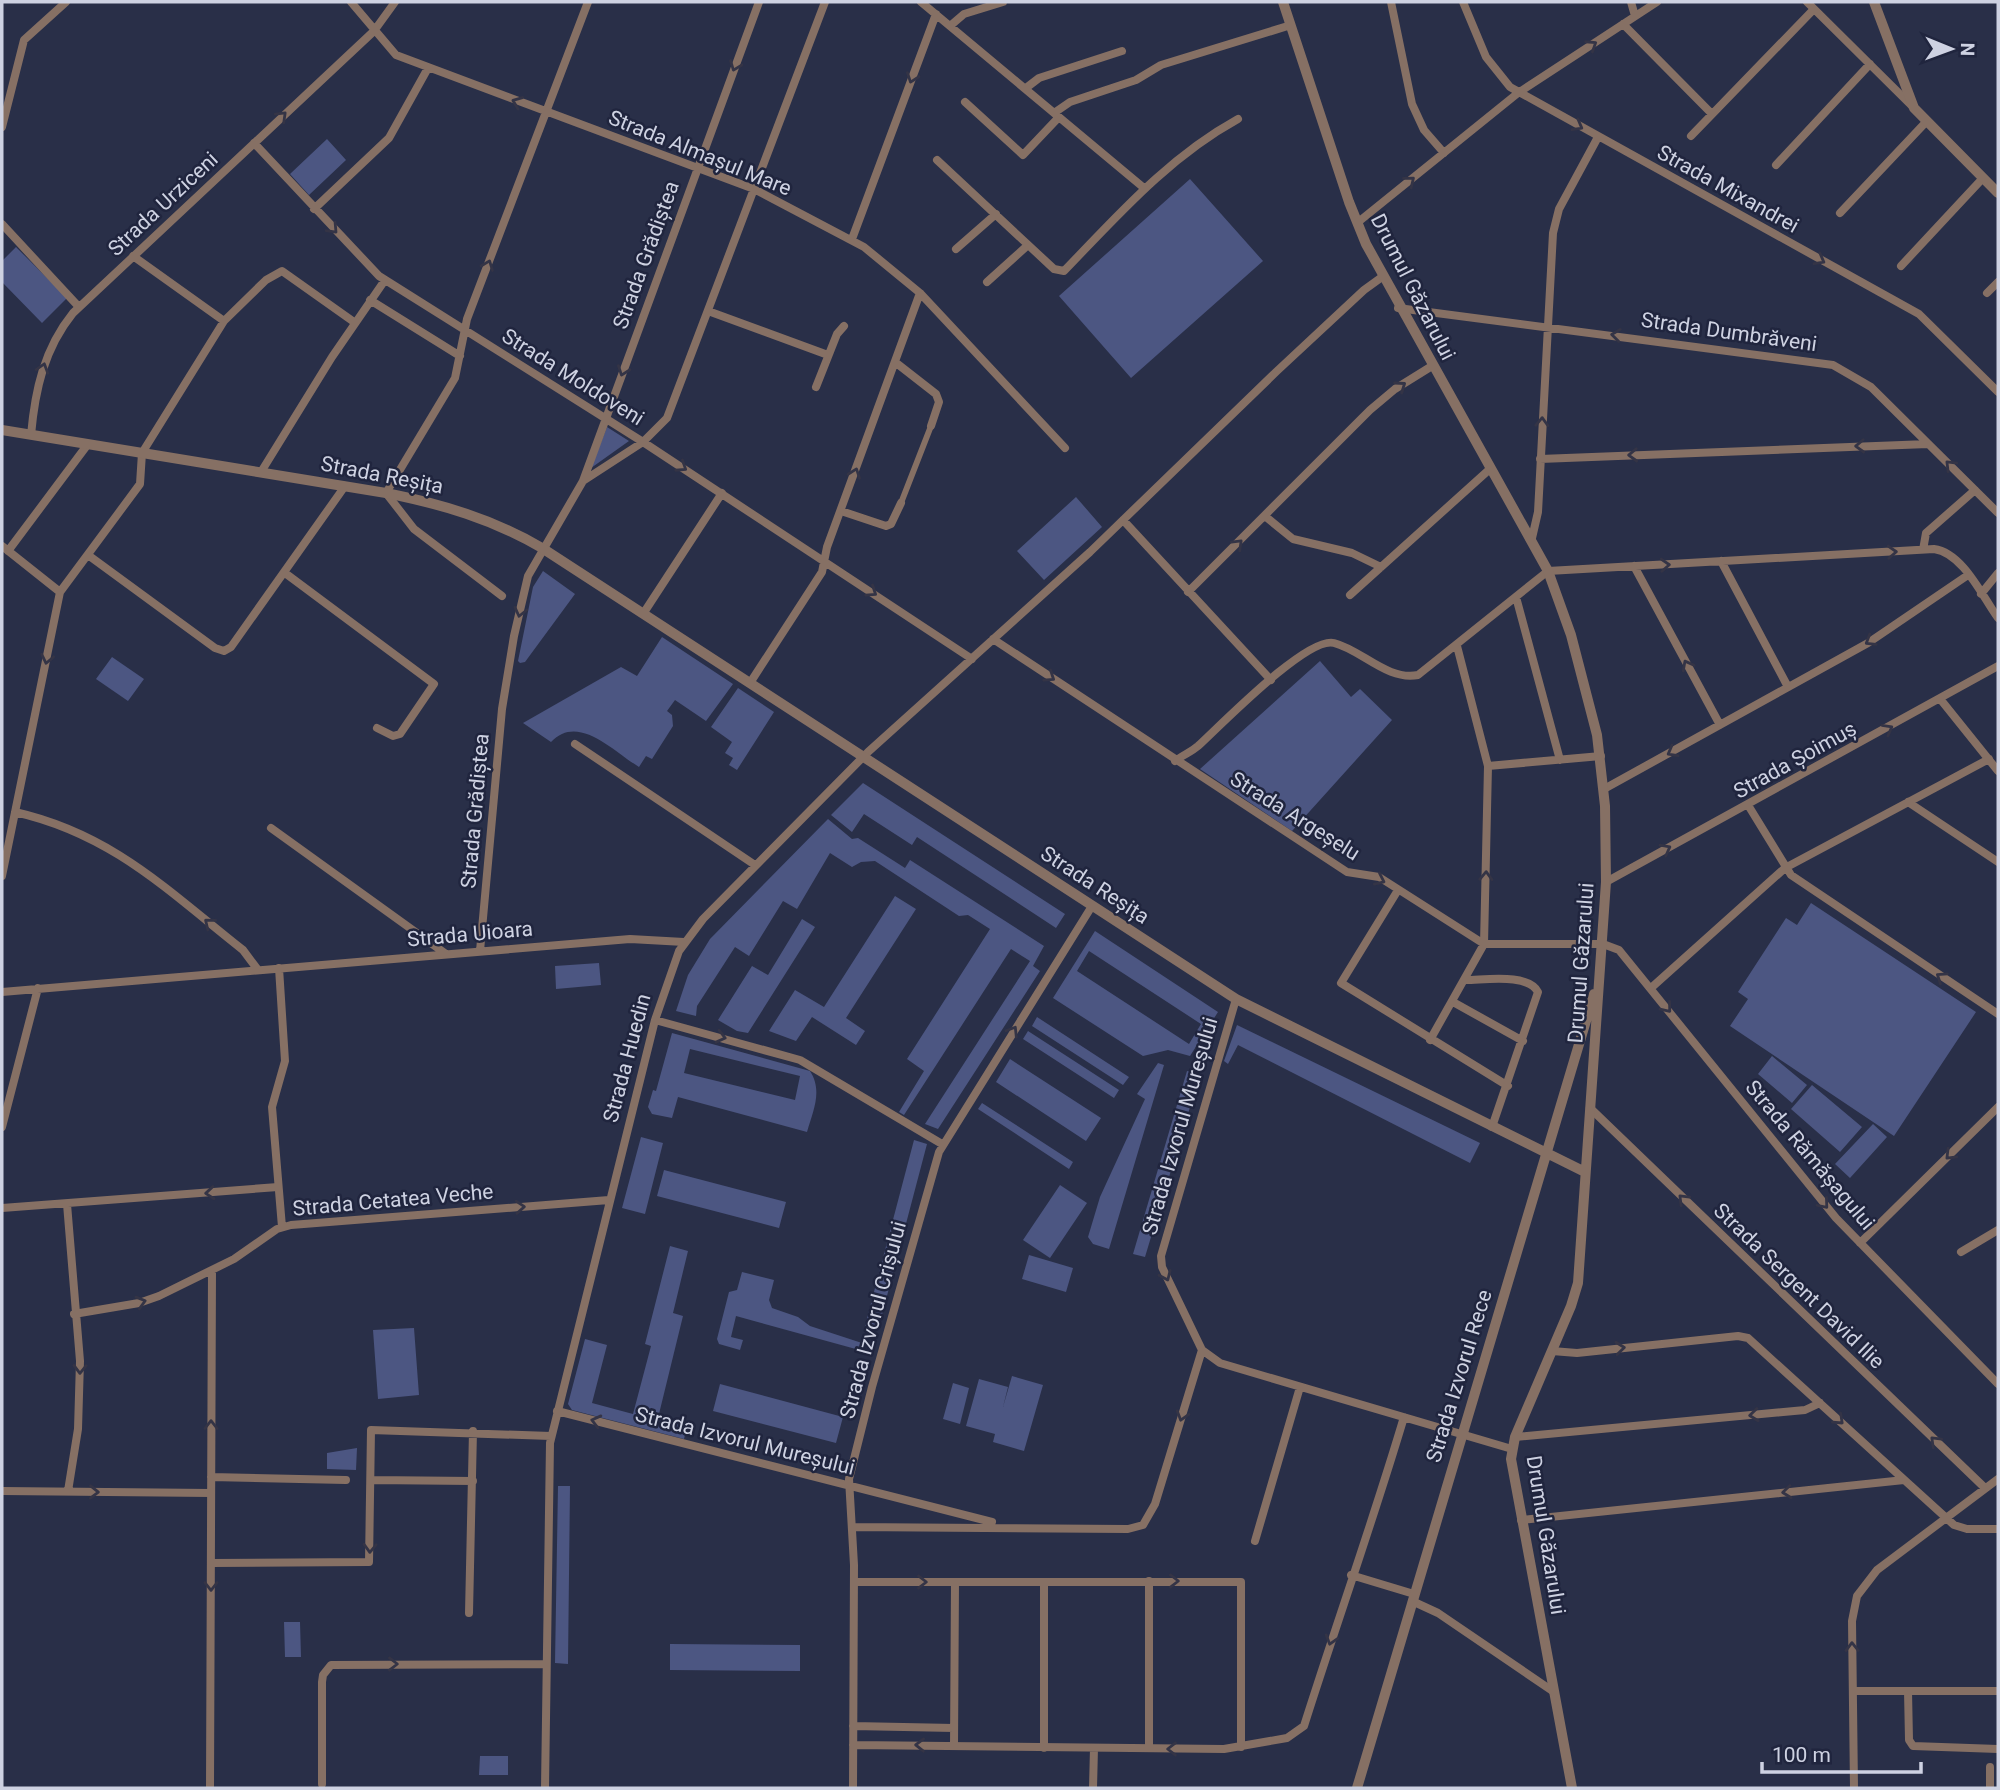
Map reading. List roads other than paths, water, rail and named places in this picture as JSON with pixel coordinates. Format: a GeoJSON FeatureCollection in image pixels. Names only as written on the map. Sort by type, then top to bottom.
{"type":"FeatureCollection","features":[{"type":"Feature","properties":{"kind":"street"},"geometry":{"type":"LineString","coordinates":[[2,127],[24,40],[66,2]]}},
{"type":"Feature","properties":{"kind":"street","name":"Strada Almașul Mare"},"geometry":{"type":"LineString","coordinates":[[351,2],[393,52],[428,68],[754,189],[852,239],[887,263],[920,293],[1065,448]]}},
{"type":"Feature","properties":{"kind":"street","name":"Strada Urziceni"},"geometry":{"type":"LineString","coordinates":[[32,435],[43,366],[56,337],[79,307],[374,31],[395,2]]}},
{"type":"Feature","properties":{"kind":"street"},"geometry":{"type":"LineString","coordinates":[[502,596],[414,529],[386,493],[455,378],[464,329],[588,2]]}},
{"type":"Feature","properties":{"kind":"street","name":"Strada Grădiștea"},"geometry":{"type":"LineString","coordinates":[[480,951],[505,689],[527,583],[542,548],[583,481],[759,2]]}},
{"type":"Feature","properties":{"kind":"street","name":"Strada Grădiștea"},"geometry":{"type":"LineString","coordinates":[[583,481],[643,442],[667,418],[825,2]]}},
{"type":"Feature","properties":{"kind":"street"},"geometry":{"type":"LineString","coordinates":[[922,2],[1144,188]]}},
{"type":"Feature","properties":{"kind":"street"},"geometry":{"type":"LineString","coordinates":[[950,26],[964,14],[1003,2]]}},
{"type":"Feature","properties":{"kind":"street","name":"Drumul Găzarului"},"geometry":{"type":"LineString","coordinates":[[1283,2],[1357,223],[1382,277],[1532,538],[1548,571],[1581,668],[1601,757],[1606,882],[1577,1288],[1514,1443],[1512,1475],[1572,1788]]}},
{"type":"Feature","properties":{"kind":"street"},"geometry":{"type":"LineString","coordinates":[[1391,2],[1412,104],[1424,130],[1444,153]]}},
{"type":"Feature","properties":{"kind":"street","name":"Strada Mixandrei"},"geometry":{"type":"LineString","coordinates":[[1463,2],[1492,67],[1518,93],[1919,314],[1998,392]]}},
{"type":"Feature","properties":{"kind":"street"},"geometry":{"type":"LineString","coordinates":[[1631,2],[1635,16]]}},
{"type":"Feature","properties":{"kind":"street"},"geometry":{"type":"LineString","coordinates":[[1357,223],[1518,93],[1657,2]]}},
{"type":"Feature","properties":{"kind":"street"},"geometry":{"type":"LineString","coordinates":[[1807,2],[1998,193]]}},
{"type":"Feature","properties":{"kind":"street"},"geometry":{"type":"LineString","coordinates":[[1874,2],[1914,108]]}},
{"type":"Feature","properties":{"kind":"street"},"geometry":{"type":"LineString","coordinates":[[1691,136],[1814,9]]}},
{"type":"Feature","properties":{"kind":"street"},"geometry":{"type":"LineString","coordinates":[[852,239],[936,14]]}},
{"type":"Feature","properties":{"kind":"street"},"geometry":{"type":"LineString","coordinates":[[1623,24],[1712,114]]}},
{"type":"Feature","properties":{"kind":"street"},"geometry":{"type":"LineString","coordinates":[[965,102],[1023,155],[1070,102],[1136,80],[1161,65],[1291,25]]}},
{"type":"Feature","properties":{"kind":"street"},"geometry":{"type":"LineString","coordinates":[[1026,88],[1039,78],[1122,51]]}},
{"type":"Feature","properties":{"kind":"street"},"geometry":{"type":"LineString","coordinates":[[1776,165],[1870,64]]}},
{"type":"Feature","properties":{"kind":"street"},"geometry":{"type":"LineString","coordinates":[[314,209],[389,138],[428,68]]}},
{"type":"Feature","properties":{"kind":"street"},"geometry":{"type":"LineString","coordinates":[[937,160],[1054,269],[1064,271],[1144,188],[1189,149],[1238,119]]}},
{"type":"Feature","properties":{"kind":"street"},"geometry":{"type":"LineString","coordinates":[[1840,213],[1926,122]]}},
{"type":"Feature","properties":{"kind":"street"},"geometry":{"type":"LineString","coordinates":[[1532,538],[1538,512],[1546,326],[1555,221],[1598,137]]}},
{"type":"Feature","properties":{"kind":"street","name":"Strada Moldoveni"},"geometry":{"type":"LineString","coordinates":[[254,143],[314,209],[385,280],[722,493],[972,659]]}},
{"type":"Feature","properties":{"kind":"street"},"geometry":{"type":"LineString","coordinates":[[1902,266],[1983,178]]}},
{"type":"Feature","properties":{"kind":"street"},"geometry":{"type":"LineString","coordinates":[[956,249],[996,214]]}},
{"type":"Feature","properties":{"kind":"street"},"geometry":{"type":"LineString","coordinates":[[2,224],[79,307]]}},
{"type":"Feature","properties":{"kind":"street"},"geometry":{"type":"LineString","coordinates":[[987,282],[1028,245]]}},
{"type":"Feature","properties":{"kind":"street"},"geometry":{"type":"LineString","coordinates":[[133,256],[226,319]]}},
{"type":"Feature","properties":{"kind":"street"},"geometry":{"type":"LineString","coordinates":[[2,876],[60,592],[140,484],[142,453],[226,319],[265,280],[282,271],[354,322]]}},
{"type":"Feature","properties":{"kind":"street","name":"Strada Huedin"},"geometry":{"type":"LineString","coordinates":[[545,1788],[551,1436],[664,985],[684,942],[755,865],[863,756],[1124,520],[1296,354],[1382,277]]}},
{"type":"Feature","properties":{"kind":"street"},"geometry":{"type":"LineString","coordinates":[[261,472],[354,322],[385,280]]}},
{"type":"Feature","properties":{"kind":"street"},"geometry":{"type":"LineString","coordinates":[[1987,293],[1998,282]]}},
{"type":"Feature","properties":{"kind":"street"},"geometry":{"type":"LineString","coordinates":[[750,683],[822,572],[841,511],[920,293]]}},
{"type":"Feature","properties":{"kind":"street"},"geometry":{"type":"LineString","coordinates":[[370,300],[460,356]]}},
{"type":"Feature","properties":{"kind":"street","name":"Strada Dumbrăveni"},"geometry":{"type":"LineString","coordinates":[[1398,307],[1833,365],[1864,381],[1998,513]]}},
{"type":"Feature","properties":{"kind":"street"},"geometry":{"type":"LineString","coordinates":[[708,312],[828,355]]}},
{"type":"Feature","properties":{"kind":"street"},"geometry":{"type":"LineString","coordinates":[[816,387],[837,334],[844,326]]}},
{"type":"Feature","properties":{"kind":"street"},"geometry":{"type":"LineString","coordinates":[[841,511],[886,526],[891,524],[931,426],[939,402],[936,394],[895,362]]}},
{"type":"Feature","properties":{"kind":"street"},"geometry":{"type":"LineString","coordinates":[[1188,592],[1266,517],[1370,410],[1395,389],[1432,366]]}},
{"type":"Feature","properties":{"kind":"street","name":"Strada Reșița"},"geometry":{"type":"LineString","coordinates":[[2,430],[386,493],[477,516],[542,548],[1236,999],[1545,1153]]}},
{"type":"Feature","properties":{"kind":"street"},"geometry":{"type":"LineString","coordinates":[[60,592],[5,549],[88,444]]}},
{"type":"Feature","properties":{"kind":"street"},"geometry":{"type":"LineString","coordinates":[[1540,459],[1928,444]]}},
{"type":"Feature","properties":{"kind":"street"},"geometry":{"type":"LineString","coordinates":[[1350,596],[1491,468]]}},
{"type":"Feature","properties":{"kind":"street"},"geometry":{"type":"LineString","coordinates":[[88,555],[215,648],[224,651],[231,647],[345,486]]}},
{"type":"Feature","properties":{"kind":"street"},"geometry":{"type":"LineString","coordinates":[[1923,550],[1926,533],[1975,490]]}},
{"type":"Feature","properties":{"kind":"street"},"geometry":{"type":"LineString","coordinates":[[643,614],[722,493]]}},
{"type":"Feature","properties":{"kind":"street"},"geometry":{"type":"LineString","coordinates":[[1266,517],[1293,540],[1352,553],[1381,566]]}},
{"type":"Feature","properties":{"kind":"street"},"geometry":{"type":"LineString","coordinates":[[1124,520],[1271,680]]}},
{"type":"Feature","properties":{"kind":"street"},"geometry":{"type":"LineString","coordinates":[[1175,761],[1196,747],[1271,680],[1314,646],[1334,643],[1401,675],[1418,675],[1548,571],[1923,550],[1946,552],[1957,560],[1998,618]]}},
{"type":"Feature","properties":{"kind":"street"},"geometry":{"type":"LineString","coordinates":[[1721,561],[1788,687]]}},
{"type":"Feature","properties":{"kind":"street"},"geometry":{"type":"LineString","coordinates":[[1634,566],[1720,725]]}},
{"type":"Feature","properties":{"kind":"street"},"geometry":{"type":"LineString","coordinates":[[285,573],[434,684],[397,736],[377,728]]}},
{"type":"Feature","properties":{"kind":"street"},"geometry":{"type":"LineString","coordinates":[[1981,594],[1998,573]]}},
{"type":"Feature","properties":{"kind":"street"},"geometry":{"type":"LineString","coordinates":[[1604,789],[1868,643],[1968,575]]}},
{"type":"Feature","properties":{"kind":"street"},"geometry":{"type":"LineString","coordinates":[[1516,597],[1560,760]]}},
{"type":"Feature","properties":{"kind":"street","name":"Strada Argeșelu"},"geometry":{"type":"LineString","coordinates":[[993,639],[1347,872],[1374,875],[1484,944]]}},
{"type":"Feature","properties":{"kind":"street"},"geometry":{"type":"LineString","coordinates":[[1430,1040],[1484,944],[1488,766],[1457,646]]}},
{"type":"Feature","properties":{"kind":"street","name":"Strada Șoimuș"},"geometry":{"type":"LineString","coordinates":[[1606,882],[1941,700],[1998,666]]}},
{"type":"Feature","properties":{"kind":"street"},"geometry":{"type":"LineString","coordinates":[[1941,700],[1998,771]]}},
{"type":"Feature","properties":{"kind":"street"},"geometry":{"type":"LineString","coordinates":[[575,744],[755,865]]}},
{"type":"Feature","properties":{"kind":"street"},"geometry":{"type":"LineString","coordinates":[[1488,766],[1601,757]]}},
{"type":"Feature","properties":{"kind":"street"},"geometry":{"type":"LineString","coordinates":[[1651,988],[1785,868],[1989,758]]}},
{"type":"Feature","properties":{"kind":"street"},"geometry":{"type":"LineString","coordinates":[[1909,802],[1998,862]]}},
{"type":"Feature","properties":{"kind":"street"},"geometry":{"type":"LineString","coordinates":[[1748,805],[1785,868],[1798,881],[1998,1014]]}},
{"type":"Feature","properties":{"kind":"street"},"geometry":{"type":"LineString","coordinates":[[15,812],[71,828],[125,856],[243,950],[258,970]]}},
{"type":"Feature","properties":{"kind":"street"},"geometry":{"type":"LineString","coordinates":[[271,828],[446,954]]}},
{"type":"Feature","properties":{"kind":"street"},"geometry":{"type":"LineString","coordinates":[[1398,890],[1342,983],[1508,1086]]}},
{"type":"Feature","properties":{"kind":"street","name":"Strada Izvorul Crișului"},"geometry":{"type":"LineString","coordinates":[[852,1788],[854,1582],[849,1486],[851,1464],[880,1357],[942,1144],[1092,906]]}},
{"type":"Feature","properties":{"kind":"street","name":"Strada Uioara"},"geometry":{"type":"LineString","coordinates":[[2,992],[637,939],[684,942]]}},
{"type":"Feature","properties":{"kind":"street"},"geometry":{"type":"LineString","coordinates":[[1484,944],[1603,944]]}},
{"type":"Feature","properties":{"kind":"street","name":"Strada Rămășagului"},"geometry":{"type":"LineString","coordinates":[[1603,944],[1619,950],[1823,1203],[1998,1384]]}},
{"type":"Feature","properties":{"kind":"street"},"geometry":{"type":"LineString","coordinates":[[279,968],[285,1061],[272,1107],[282,1227]]}},
{"type":"Feature","properties":{"kind":"street","name":"Strada Izvorul Rece"},"geometry":{"type":"LineString","coordinates":[[1357,1788],[1600,975]]}},
{"type":"Feature","properties":{"kind":"street"},"geometry":{"type":"LineString","coordinates":[[1466,980],[1525,982],[1534,986],[1538,996],[1492,1127]]}},
{"type":"Feature","properties":{"kind":"street"},"geometry":{"type":"LineString","coordinates":[[2,1127],[38,988]]}},
{"type":"Feature","properties":{"kind":"street","name":"Strada Izvorul Mureșului"},"geometry":{"type":"LineString","coordinates":[[852,1527],[1005,1526],[1128,1529],[1143,1525],[1155,1504],[1202,1350],[1162,1267],[1161,1256],[1236,999]]}},
{"type":"Feature","properties":{"kind":"street"},"geometry":{"type":"LineString","coordinates":[[1453,1002],[1523,1041]]}},
{"type":"Feature","properties":{"kind":"street"},"geometry":{"type":"LineString","coordinates":[[655,1020],[800,1060],[942,1144]]}},
{"type":"Feature","properties":{"kind":"street"},"geometry":{"type":"LineString","coordinates":[[1860,1243],[1998,1107]]}},
{"type":"Feature","properties":{"kind":"street","name":"Strada Sergent David Ilie"},"geometry":{"type":"LineString","coordinates":[[1590,1108],[1985,1488]]}},
{"type":"Feature","properties":{"kind":"street"},"geometry":{"type":"LineString","coordinates":[[1545,1153],[1586,1172]]}},
{"type":"Feature","properties":{"kind":"street"},"geometry":{"type":"LineString","coordinates":[[2,1208],[278,1187]]}},
{"type":"Feature","properties":{"kind":"street","name":"Strada Cetatea Veche"},"geometry":{"type":"LineString","coordinates":[[74,1314],[139,1303],[212,1271],[252,1249],[282,1227],[610,1200]]}},
{"type":"Feature","properties":{"kind":"street"},"geometry":{"type":"LineString","coordinates":[[67,1204],[74,1314],[80,1345],[79,1418],[68,1492]]}},
{"type":"Feature","properties":{"kind":"street"},"geometry":{"type":"LineString","coordinates":[[1961,1252],[1998,1230]]}},
{"type":"Feature","properties":{"kind":"street"},"geometry":{"type":"LineString","coordinates":[[210,1788],[212,1271]]}},
{"type":"Feature","properties":{"kind":"street"},"geometry":{"type":"LineString","coordinates":[[1552,1351],[1577,1353],[1743,1336],[1753,1341],[1959,1528],[1998,1529]]}},
{"type":"Feature","properties":{"kind":"street"},"geometry":{"type":"LineString","coordinates":[[1202,1350],[1220,1363],[1300,1387],[1461,1434],[1514,1443],[1805,1410],[1820,1403]]}},
{"type":"Feature","properties":{"kind":"street"},"geometry":{"type":"LineString","coordinates":[[1255,1541],[1300,1387]]}},
{"type":"Feature","properties":{"kind":"street","name":"Strada Izvorul Mureșului"},"geometry":{"type":"LineString","coordinates":[[557,1411],[1005,1526]]}},
{"type":"Feature","properties":{"kind":"street"},"geometry":{"type":"LineString","coordinates":[[853,1745],[1241,1747],[1295,1736],[1304,1726],[1351,1575],[1367,1542],[1404,1417]]}},
{"type":"Feature","properties":{"kind":"street"},"geometry":{"type":"LineString","coordinates":[[211,1563],[369,1562],[371,1430],[551,1436]]}},
{"type":"Feature","properties":{"kind":"street"},"geometry":{"type":"LineString","coordinates":[[469,1613],[473,1432]]}},
{"type":"Feature","properties":{"kind":"street"},"geometry":{"type":"LineString","coordinates":[[211,1477],[346,1480]]}},
{"type":"Feature","properties":{"kind":"street"},"geometry":{"type":"LineString","coordinates":[[1854,1788],[1852,1622],[1857,1596],[1877,1570],[1998,1479]]}},
{"type":"Feature","properties":{"kind":"street"},"geometry":{"type":"LineString","coordinates":[[370,1480],[473,1481]]}},
{"type":"Feature","properties":{"kind":"street"},"geometry":{"type":"LineString","coordinates":[[1521,1520],[1904,1480]]}},
{"type":"Feature","properties":{"kind":"street"},"geometry":{"type":"LineString","coordinates":[[2,1490],[211,1493]]}},
{"type":"Feature","properties":{"kind":"street"},"geometry":{"type":"LineString","coordinates":[[1351,1575],[1413,1597],[1554,1692]]}},
{"type":"Feature","properties":{"kind":"street"},"geometry":{"type":"LineString","coordinates":[[1149,1581],[1149,1748]]}},
{"type":"Feature","properties":{"kind":"street"},"geometry":{"type":"LineString","coordinates":[[854,1582],[1241,1582],[1241,1747]]}},
{"type":"Feature","properties":{"kind":"street"},"geometry":{"type":"LineString","coordinates":[[954,1746],[955,1582]]}},
{"type":"Feature","properties":{"kind":"street"},"geometry":{"type":"LineString","coordinates":[[1044,1582],[1044,1748]]}},
{"type":"Feature","properties":{"kind":"street"},"geometry":{"type":"LineString","coordinates":[[322,1784],[322,1682],[327,1669],[337,1663],[546,1664]]}},
{"type":"Feature","properties":{"kind":"street"},"geometry":{"type":"LineString","coordinates":[[1853,1691],[1998,1691]]}},
{"type":"Feature","properties":{"kind":"street"},"geometry":{"type":"LineString","coordinates":[[1908,1691],[1909,1740],[1913,1746],[1998,1749]]}},
{"type":"Feature","properties":{"kind":"street"},"geometry":{"type":"LineString","coordinates":[[853,1727],[954,1728]]}},
{"type":"Feature","properties":{"kind":"street"},"geometry":{"type":"LineString","coordinates":[[1093,1788],[1094,1748]]}},
{"type":"Feature","properties":{"kind":"street"},"geometry":{"type":"LineString","coordinates":[[1990,1767],[1990,1788]]}}]}
